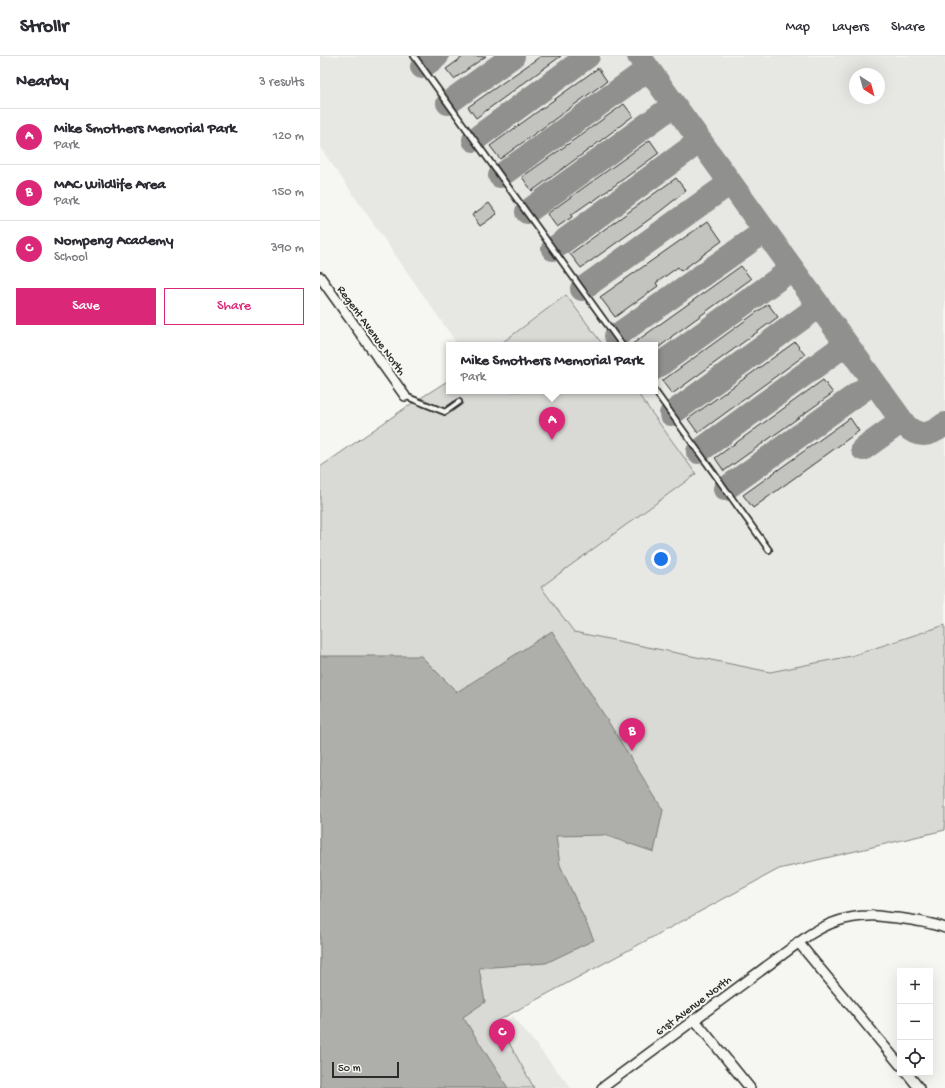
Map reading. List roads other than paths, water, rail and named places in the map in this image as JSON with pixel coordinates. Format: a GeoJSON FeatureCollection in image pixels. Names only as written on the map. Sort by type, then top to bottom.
{"type":"FeatureCollection","features":[{"type":"Feature","properties":{"kind":"street","name":"Regent Avenue North"},"geometry":{"type":"LineString","coordinates":[[320,278],[404,396]]}},
{"type":"Feature","properties":{"kind":"street","name":"61st Avenue North"},"geometry":{"type":"LineString","coordinates":[[602,1088],[798,942],[822,926],[838,920],[871,916],[918,921],[945,928]]}},
{"type":"Feature","properties":{"kind":"street"},"geometry":{"type":"LineString","coordinates":[[798,942],[897,1061]]}},
{"type":"Feature","properties":{"kind":"street"},"geometry":{"type":"LineString","coordinates":[[694,1019],[750,1088]]}},
{"type":"Feature","properties":{"kind":"street"},"geometry":{"type":"LineString","coordinates":[[910,1076],[920,1088]]}},
{"type":"Feature","properties":{"kind":"lane"},"geometry":{"type":"LineString","coordinates":[[414,56],[620,342]]}},
{"type":"Feature","properties":{"kind":"lane"},"geometry":{"type":"LineString","coordinates":[[657,394],[769,550]]}},
{"type":"Feature","properties":{"kind":"lane"},"geometry":{"type":"LineString","coordinates":[[404,396],[445,412],[459,402]]}},
{"type":"Feature","properties":{"kind":"place","name":"Mike Smothers Memorial Park"},"geometry":{"type":"Point","coordinates":[552,440]}},
{"type":"Feature","properties":{"kind":"place","name":"MAC Wildlife Area"},"geometry":{"type":"Point","coordinates":[632,751]}},
{"type":"Feature","properties":{"kind":"place","name":"Nompeng Academy"},"geometry":{"type":"Point","coordinates":[502,1052]}}]}
